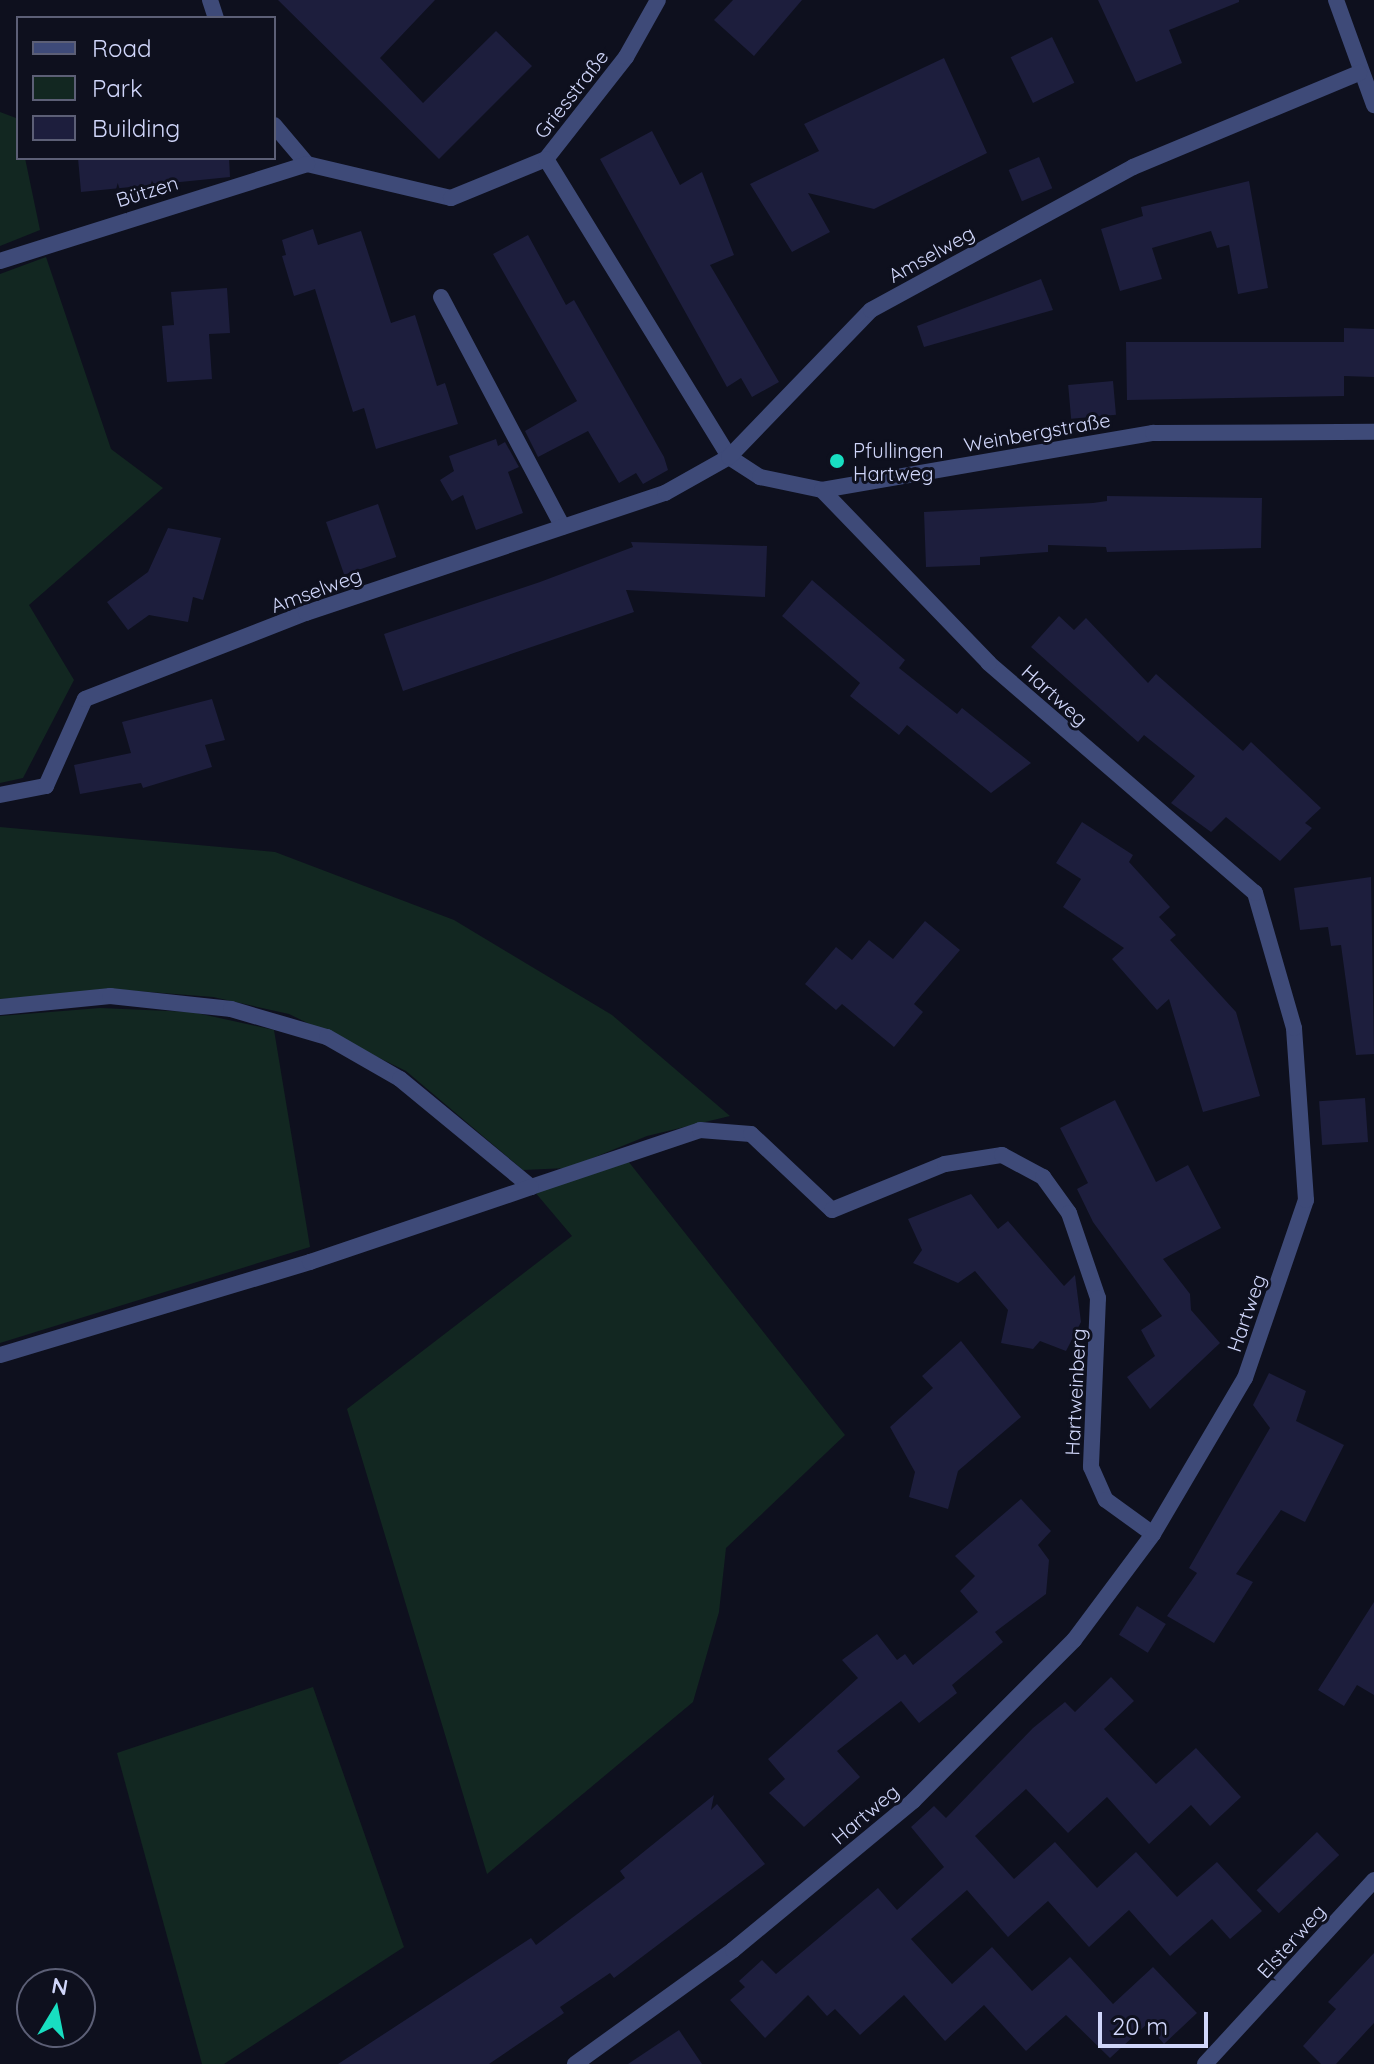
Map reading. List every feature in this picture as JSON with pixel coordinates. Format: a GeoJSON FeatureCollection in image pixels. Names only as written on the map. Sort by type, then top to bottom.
{"type":"FeatureCollection","features":[{"type":"Feature","properties":{"kind":"street","name":"Griesstraße"},"geometry":{"type":"LineString","coordinates":[[307,164],[451,198],[546,159],[626,57],[658,0]]}},
{"type":"Feature","properties":{"kind":"street"},"geometry":{"type":"LineString","coordinates":[[1336,0],[1359,73],[1374,105]]}},
{"type":"Feature","properties":{"kind":"street","name":"Amselweg"},"geometry":{"type":"LineString","coordinates":[[0,795],[46,786],[85,699],[306,613],[665,493],[729,457],[871,310],[1133,167],[1359,73]]}},
{"type":"Feature","properties":{"kind":"street"},"geometry":{"type":"LineString","coordinates":[[276,127],[307,164]]}},
{"type":"Feature","properties":{"kind":"street","name":"Weinbergstraße"},"geometry":{"type":"LineString","coordinates":[[546,159],[729,457],[760,477],[822,490],[1153,433],[1374,432]]}},
{"type":"Feature","properties":{"kind":"street","name":"Bützen"},"geometry":{"type":"LineString","coordinates":[[0,261],[307,164]]}},
{"type":"Feature","properties":{"kind":"street"},"geometry":{"type":"LineString","coordinates":[[441,297],[563,527]]}},
{"type":"Feature","properties":{"kind":"street","name":"Hartweg"},"geometry":{"type":"LineString","coordinates":[[575,2064],[733,1950],[913,1801],[1074,1640],[1153,1534],[1245,1378],[1306,1200],[1294,1028],[1255,893],[989,663],[822,490]]}},
{"type":"Feature","properties":{"kind":"street"},"geometry":{"type":"LineString","coordinates":[[0,1007],[110,996],[231,1009],[327,1037],[400,1079],[531,1187]]}},
{"type":"Feature","properties":{"kind":"street","name":"Hartweinberg"},"geometry":{"type":"LineString","coordinates":[[531,1187],[700,1130],[751,1134],[832,1210],[945,1164],[1002,1155],[1043,1177],[1069,1213],[1098,1298],[1101,1354],[1091,1467],[1106,1500],[1153,1534]]}},
{"type":"Feature","properties":{"kind":"street"},"geometry":{"type":"LineString","coordinates":[[0,1355],[531,1187]]}},
{"type":"Feature","properties":{"kind":"street","name":"Elsterweg"},"geometry":{"type":"LineString","coordinates":[[1205,2064],[1374,1880]]}},
{"type":"Feature","properties":{"kind":"green space"},"geometry":{"type":"Polygon","coordinates":[[[0,112],[16,118],[16,160],[25,160],[40,230],[0,246],[0,112]]]}},
{"type":"Feature","properties":{"kind":"green space"},"geometry":{"type":"Polygon","coordinates":[[[46,257],[111,449],[163,488],[29,605],[74,680],[23,778],[0,783],[0,274],[46,257]]]}},
{"type":"Feature","properties":{"kind":"green space"},"geometry":{"type":"Polygon","coordinates":[[[0,827],[275,852],[454,920],[612,1015],[730,1116],[647,1136],[568,1168],[523,1170],[406,1071],[289,1014],[213,997],[124,990],[0,999],[0,827]]]}},
{"type":"Feature","properties":{"kind":"green space"},"geometry":{"type":"Polygon","coordinates":[[[100,1008],[192,1012],[274,1030],[310,1247],[0,1343],[0,1016],[100,1008]]]}},
{"type":"Feature","properties":{"kind":"green space"},"geometry":{"type":"Polygon","coordinates":[[[628,1161],[845,1435],[726,1548],[719,1612],[693,1702],[487,1874],[347,1409],[572,1236],[534,1191],[628,1161]]]}},
{"type":"Feature","properties":{"kind":"green space"},"geometry":{"type":"Polygon","coordinates":[[[313,1687],[404,1947],[224,2064],[202,2064],[117,1753],[313,1687]]]}},
{"type":"Feature","properties":{"kind":"building"},"geometry":{"type":"Polygon","coordinates":[[[278,0],[435,0],[380,58],[423,103],[496,31],[532,66],[439,159],[278,0]]]}},
{"type":"Feature","properties":{"kind":"building"},"geometry":{"type":"Polygon","coordinates":[[[733,0],[802,0],[754,56],[714,20],[733,0]]]}},
{"type":"Feature","properties":{"kind":"building"},"geometry":{"type":"Polygon","coordinates":[[[1098,0],[1239,2],[1169,30],[1182,63],[1136,82],[1098,0]]]}},
{"type":"Feature","properties":{"kind":"building"},"geometry":{"type":"Polygon","coordinates":[[[1052,37],[1074,83],[1033,103],[1011,57],[1052,37]]]}},
{"type":"Feature","properties":{"kind":"building"},"geometry":{"type":"Polygon","coordinates":[[[944,58],[987,153],[874,209],[808,193],[830,232],[792,252],[750,184],[819,151],[804,124],[944,58]]]}},
{"type":"Feature","properties":{"kind":"building"},"geometry":{"type":"Polygon","coordinates":[[[652,131],[680,185],[702,172],[734,255],[710,265],[779,382],[752,397],[741,378],[727,387],[600,159],[652,131]]]}},
{"type":"Feature","properties":{"kind":"building"},"geometry":{"type":"Polygon","coordinates":[[[1039,157],[1052,188],[1022,201],[1009,170],[1039,157]]]}},
{"type":"Feature","properties":{"kind":"building"},"geometry":{"type":"Polygon","coordinates":[[[78,160],[229,160],[230,177],[81,192],[78,160]]]}},
{"type":"Feature","properties":{"kind":"building"},"geometry":{"type":"Polygon","coordinates":[[[1249,181],[1268,288],[1238,294],[1229,245],[1217,248],[1211,231],[1152,248],[1162,279],[1120,291],[1101,229],[1143,216],[1141,207],[1249,181]]]}},
{"type":"Feature","properties":{"kind":"building"},"geometry":{"type":"Polygon","coordinates":[[[313,229],[318,245],[361,231],[391,323],[415,315],[437,386],[445,383],[458,424],[376,449],[364,408],[353,412],[315,289],[294,296],[282,256],[286,255],[282,240],[313,229]]]}},
{"type":"Feature","properties":{"kind":"building"},"geometry":{"type":"Polygon","coordinates":[[[528,235],[566,305],[574,300],[664,457],[668,470],[643,484],[636,473],[619,483],[588,431],[538,457],[525,431],[577,401],[493,254],[528,235]]]}},
{"type":"Feature","properties":{"kind":"building"},"geometry":{"type":"Polygon","coordinates":[[[1041,279],[1053,310],[924,347],[917,326],[1041,279]]]}},
{"type":"Feature","properties":{"kind":"building"},"geometry":{"type":"Polygon","coordinates":[[[227,288],[230,333],[209,334],[212,379],[167,382],[162,326],[174,325],[171,292],[227,288]]]}},
{"type":"Feature","properties":{"kind":"building"},"geometry":{"type":"Polygon","coordinates":[[[1344,328],[1374,329],[1374,377],[1344,376],[1344,396],[1127,400],[1126,342],[1344,342],[1344,328]]]}},
{"type":"Feature","properties":{"kind":"building"},"geometry":{"type":"Polygon","coordinates":[[[1113,381],[1116,415],[1071,419],[1068,385],[1113,381]]]}},
{"type":"Feature","properties":{"kind":"building"},"geometry":{"type":"Polygon","coordinates":[[[496,439],[498,446],[505,442],[519,467],[508,472],[523,513],[476,530],[463,495],[452,501],[440,480],[454,471],[449,456],[496,439]]]}},
{"type":"Feature","properties":{"kind":"building"},"geometry":{"type":"Polygon","coordinates":[[[1107,496],[1262,498],[1261,548],[1107,552],[1106,547],[1048,545],[1048,552],[980,557],[980,565],[926,567],[924,512],[1093,503],[1107,501],[1107,496]]]}},
{"type":"Feature","properties":{"kind":"building"},"geometry":{"type":"Polygon","coordinates":[[[378,504],[396,557],[344,575],[326,522],[378,504]]]}},
{"type":"Feature","properties":{"kind":"building"},"geometry":{"type":"Polygon","coordinates":[[[168,528],[221,538],[203,600],[193,597],[188,622],[149,615],[128,630],[107,602],[148,572],[168,528]]]}},
{"type":"Feature","properties":{"kind":"building"},"geometry":{"type":"Polygon","coordinates":[[[631,542],[767,546],[765,597],[626,590],[634,612],[403,691],[384,634],[540,582],[633,547],[631,542]]]}},
{"type":"Feature","properties":{"kind":"building"},"geometry":{"type":"Polygon","coordinates":[[[812,580],[905,660],[899,668],[957,714],[962,708],[1031,763],[991,793],[907,725],[899,735],[850,696],[860,683],[782,616],[812,580]]]}},
{"type":"Feature","properties":{"kind":"building"},"geometry":{"type":"Polygon","coordinates":[[[1059,616],[1074,630],[1086,618],[1148,683],[1156,674],[1243,751],[1251,742],[1321,808],[1305,823],[1312,828],[1280,861],[1226,817],[1211,832],[1171,803],[1195,776],[1144,735],[1138,742],[1031,647],[1059,616]]]}},
{"type":"Feature","properties":{"kind":"building"},"geometry":{"type":"Polygon","coordinates":[[[212,699],[225,740],[205,745],[212,767],[143,788],[141,783],[80,794],[74,765],[131,753],[122,722],[212,699]]]}},
{"type":"Feature","properties":{"kind":"building"},"geometry":{"type":"Polygon","coordinates":[[[1082,822],[1133,855],[1129,862],[1170,907],[1159,917],[1176,935],[1170,940],[1236,1012],[1260,1096],[1203,1112],[1169,999],[1157,1010],[1112,959],[1124,948],[1063,907],[1081,879],[1056,863],[1082,822]]]}},
{"type":"Feature","properties":{"kind":"building"},"geometry":{"type":"Polygon","coordinates":[[[1371,877],[1374,1054],[1356,1055],[1341,945],[1331,946],[1328,927],[1300,930],[1294,888],[1371,877]]]}},
{"type":"Feature","properties":{"kind":"building"},"geometry":{"type":"Polygon","coordinates":[[[925,921],[960,950],[914,1004],[923,1012],[894,1047],[842,1004],[836,1010],[805,984],[836,947],[852,960],[869,940],[893,959],[925,921]]]}},
{"type":"Feature","properties":{"kind":"building"},"geometry":{"type":"Polygon","coordinates":[[[1365,1098],[1368,1142],[1322,1145],[1319,1101],[1365,1098]]]}},
{"type":"Feature","properties":{"kind":"building"},"geometry":{"type":"Polygon","coordinates":[[[1115,1100],[1156,1182],[1188,1165],[1221,1228],[1163,1259],[1190,1294],[1191,1310],[1220,1343],[1150,1409],[1127,1377],[1155,1356],[1141,1330],[1162,1316],[1093,1222],[1077,1189],[1088,1183],[1060,1128],[1115,1100]]]}},
{"type":"Feature","properties":{"kind":"building"},"geometry":{"type":"Polygon","coordinates":[[[971,1194],[998,1229],[1008,1221],[1064,1286],[1075,1275],[1081,1322],[1066,1351],[1040,1341],[1033,1349],[1001,1343],[1008,1310],[975,1271],[958,1283],[913,1263],[922,1250],[908,1219],[971,1194]]]}},
{"type":"Feature","properties":{"kind":"building"},"geometry":{"type":"Polygon","coordinates":[[[961,1341],[1021,1417],[958,1471],[948,1509],[909,1497],[915,1472],[890,1427],[933,1388],[922,1376],[961,1341]]]}},
{"type":"Feature","properties":{"kind":"building"},"geometry":{"type":"Polygon","coordinates":[[[1269,1373],[1306,1391],[1296,1421],[1344,1445],[1305,1522],[1281,1510],[1236,1574],[1253,1582],[1214,1643],[1167,1616],[1197,1573],[1189,1568],[1270,1428],[1253,1405],[1269,1373]]]}},
{"type":"Feature","properties":{"kind":"building"},"geometry":{"type":"Polygon","coordinates":[[[1021,1499],[1051,1531],[1038,1545],[1049,1560],[1046,1594],[995,1632],[1003,1642],[952,1685],[957,1693],[919,1723],[901,1701],[837,1751],[860,1777],[804,1827],[769,1793],[785,1779],[768,1759],[858,1678],[842,1660],[877,1634],[897,1660],[905,1654],[913,1665],[978,1612],[960,1591],[975,1576],[955,1556],[1021,1499]]]}},
{"type":"Feature","properties":{"kind":"building"},"geometry":{"type":"Polygon","coordinates":[[[1374,1602],[1374,1695],[1357,1685],[1344,1706],[1318,1690],[1374,1602]]]}},
{"type":"Feature","properties":{"kind":"building"},"geometry":{"type":"Polygon","coordinates":[[[1137,1606],[1166,1624],[1148,1653],[1119,1635],[1137,1606]]]}},
{"type":"Feature","properties":{"kind":"building"},"geometry":{"type":"Polygon","coordinates":[[[1111,1677],[1134,1701],[1104,1729],[1156,1784],[1196,1748],[1241,1797],[1210,1826],[1191,1805],[1149,1844],[1107,1797],[1068,1833],[1026,1789],[975,1836],[1014,1879],[1055,1842],[1097,1888],[1136,1852],[1177,1897],[1217,1862],[1262,1911],[1230,1939],[1212,1919],[1170,1956],[1129,1910],[1089,1947],[1048,1901],[1008,1937],[967,1890],[911,1939],[952,1984],[992,1947],[1032,1991],[1070,1957],[1113,2004],[1153,1967],[1197,2013],[1164,2044],[1147,2024],[1110,2058],[1066,2015],[1026,2051],[984,2005],[945,2041],[904,1995],[860,2035],[835,2009],[827,2016],[808,1995],[765,2038],[730,2000],[745,1987],[739,1981],[762,1960],[776,1974],[878,1888],[897,1910],[944,1867],[911,1827],[934,1806],[946,1818],[1033,1728],[1065,1702],[1075,1712],[1111,1677]]]}},
{"type":"Feature","properties":{"kind":"building"},"geometry":{"type":"Polygon","coordinates":[[[714,1795],[711,1810],[717,1804],[765,1864],[614,1978],[610,1973],[560,2007],[564,2013],[489,2064],[338,2064],[531,1938],[536,1945],[625,1878],[620,1871],[714,1795]]]}},
{"type":"Feature","properties":{"kind":"building"},"geometry":{"type":"Polygon","coordinates":[[[1317,1832],[1339,1855],[1279,1913],[1257,1890],[1317,1832]]]}},
{"type":"Feature","properties":{"kind":"building"},"geometry":{"type":"Polygon","coordinates":[[[1374,1953],[1374,2023],[1336,2064],[1321,2064],[1303,2046],[1336,2009],[1328,2002],[1374,1953]]]}},
{"type":"Feature","properties":{"kind":"building"},"geometry":{"type":"Polygon","coordinates":[[[679,2030],[702,2064],[628,2064],[679,2030]]]}},
{"type":"Feature","properties":{"kind":"place","name":"Pfullingen Hartweg"},"geometry":{"type":"Point","coordinates":[837,461]}}]}
